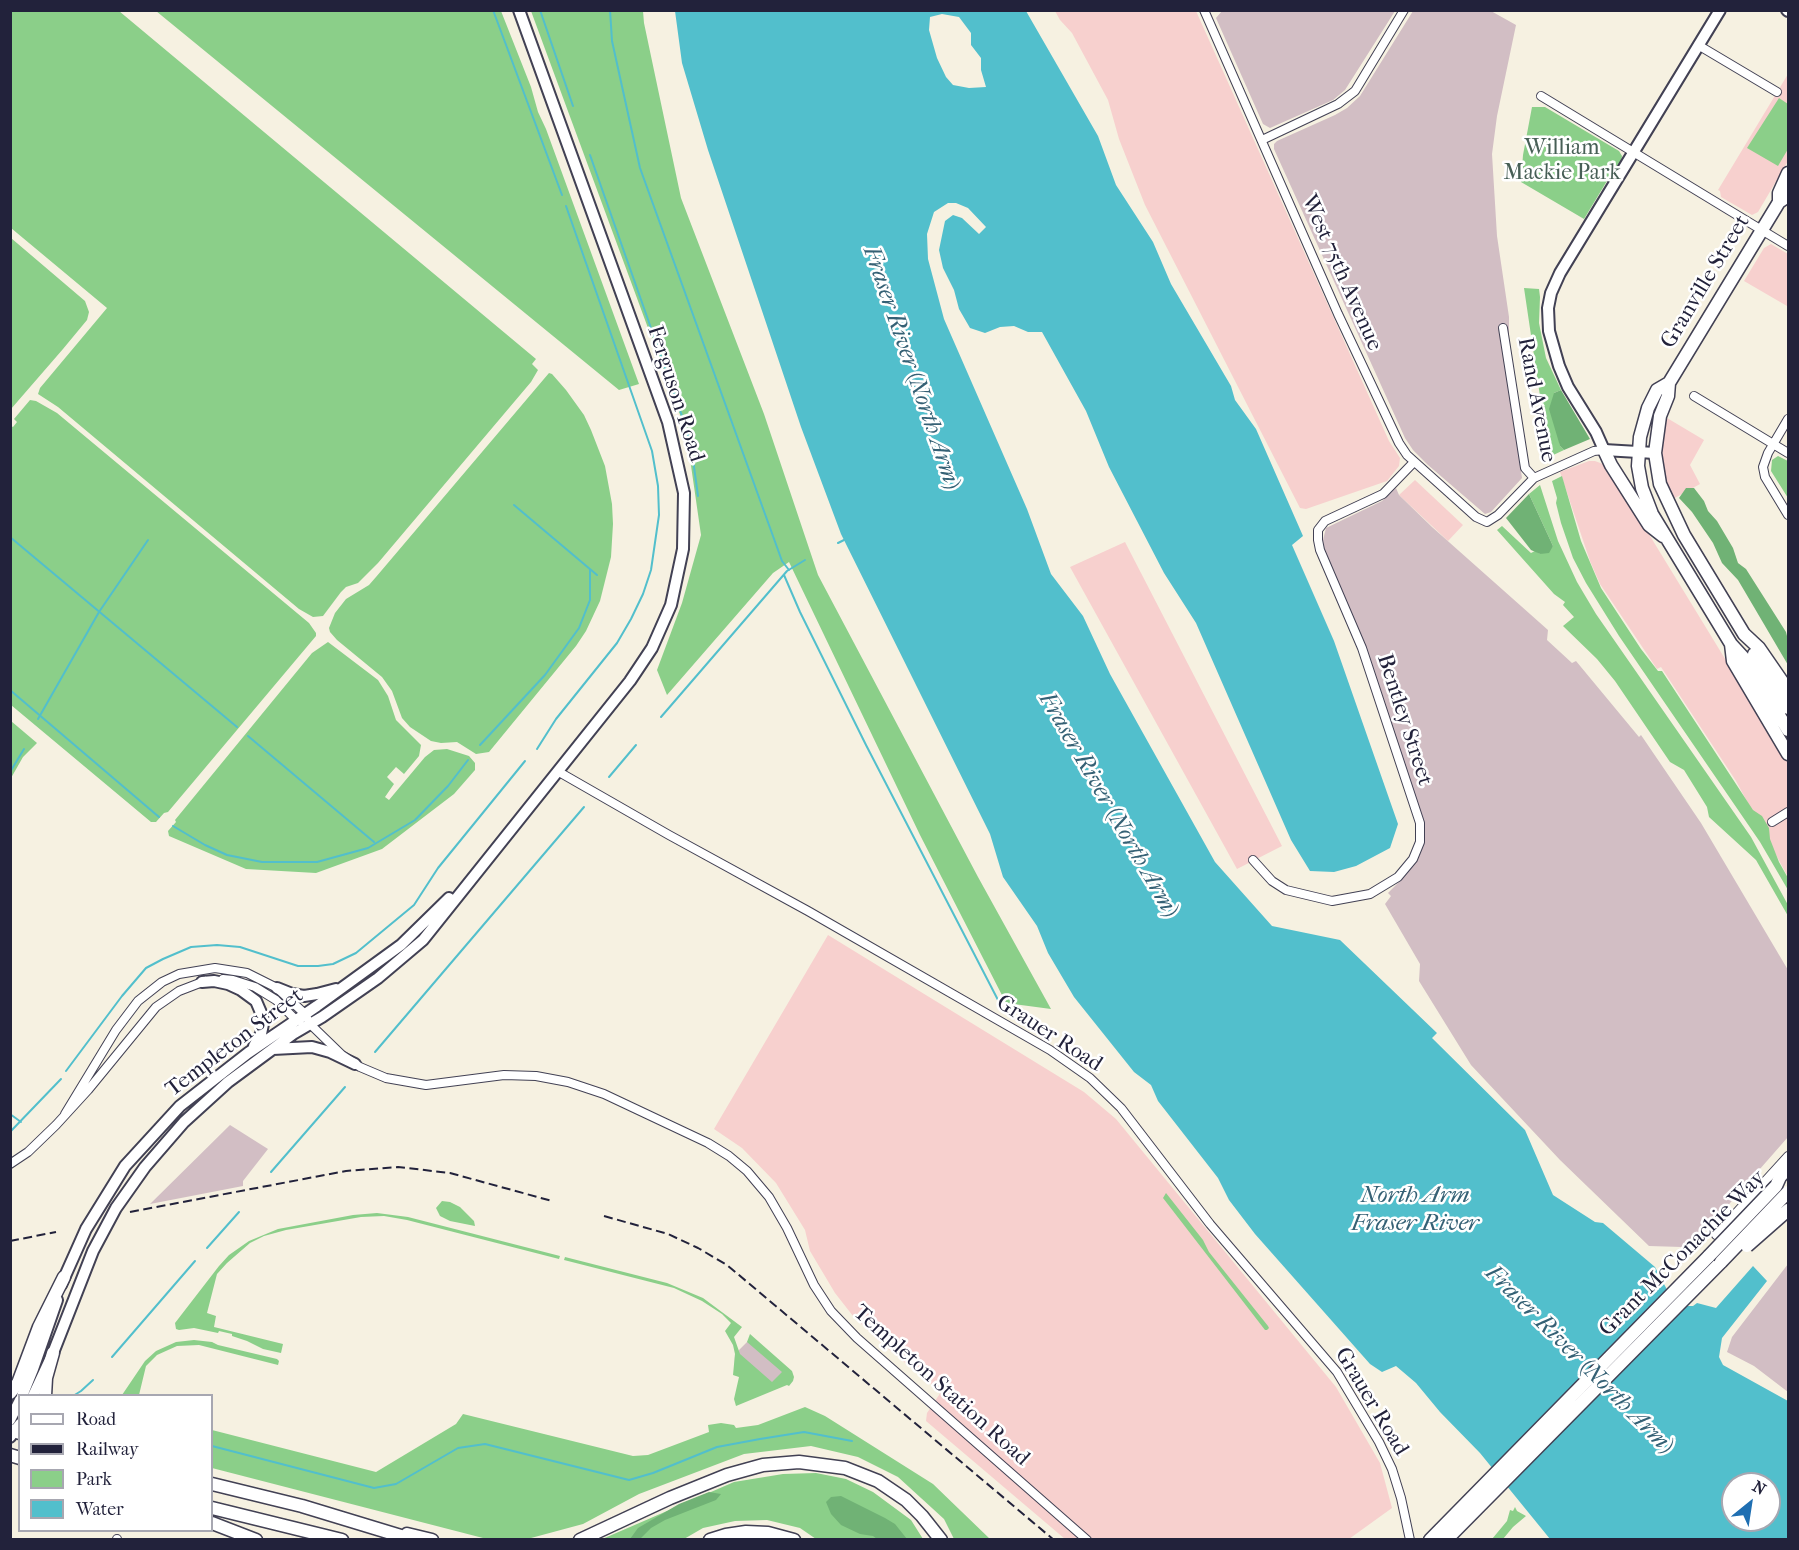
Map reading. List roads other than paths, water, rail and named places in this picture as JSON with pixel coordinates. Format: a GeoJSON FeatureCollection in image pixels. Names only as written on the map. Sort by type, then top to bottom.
{"type":"FeatureCollection","features":[{"type":"Feature","properties":{"kind":"main road","name":"Granville Street"},"geometry":{"type":"LineString","coordinates":[[1744,634],[1698,559],[1671,509],[1660,484],[1655,453],[1660,416],[1668,396],[1669,383],[1762,230],[1784,199],[1779,193],[1788,173]]}},
{"type":"Feature","properties":{"kind":"main road","name":"Granville Street"},"geometry":{"type":"LineString","coordinates":[[1669,383],[1657,390],[1648,408],[1640,437],[1638,466],[1642,488],[1652,514],[1731,644]]}},
{"type":"Feature","properties":{"kind":"main road"},"geometry":{"type":"LineString","coordinates":[[1604,450],[1649,525],[1667,538]]}},
{"type":"Feature","properties":{"kind":"main road"},"geometry":{"type":"LineString","coordinates":[[1744,634],[1759,648],[1788,690]]}},
{"type":"Feature","properties":{"kind":"main road"},"geometry":{"type":"LineString","coordinates":[[1744,634],[1752,651],[1788,708]]}},
{"type":"Feature","properties":{"kind":"main road"},"geometry":{"type":"LineString","coordinates":[[1731,644],[1743,657],[1788,730]]}},
{"type":"Feature","properties":{"kind":"main road"},"geometry":{"type":"LineString","coordinates":[[1731,644],[1733,662],[1788,754]]}},
{"type":"Feature","properties":{"kind":"main road"},"geometry":{"type":"LineString","coordinates":[[1776,1186],[1788,1168]]}},
{"type":"Feature","properties":{"kind":"main road","name":"Grant McConachie Way"},"geometry":{"type":"LineString","coordinates":[[1430,1539],[1776,1186],[1788,1177]]}},
{"type":"Feature","properties":{"kind":"main road","name":"Grant McConachie Way"},"geometry":{"type":"LineString","coordinates":[[1446,1539],[1788,1192]]}},
{"type":"Feature","properties":{"kind":"main road"},"geometry":{"type":"LineString","coordinates":[[1721,1262],[1732,1258],[1788,1210]]}},
{"type":"Feature","properties":{"kind":"main road"},"geometry":{"type":"LineString","coordinates":[[10,1393],[18,1383],[39,1327],[64,1277]]}},
{"type":"Feature","properties":{"kind":"main road"},"geometry":{"type":"LineString","coordinates":[[45,1394],[46,1378],[53,1353]]}},
{"type":"Feature","properties":{"kind":"main road"},"geometry":{"type":"LineString","coordinates":[[580,1539],[714,1479],[776,1463],[799,1462],[839,1467],[878,1481],[897,1493],[914,1508],[941,1539]]}},
{"type":"Feature","properties":{"kind":"main road"},"geometry":{"type":"LineString","coordinates":[[213,1478],[251,1492]]}},
{"type":"Feature","properties":{"kind":"main road"},"geometry":{"type":"LineString","coordinates":[[213,1484],[251,1492],[414,1539]]}},
{"type":"Feature","properties":{"kind":"main road"},"geometry":{"type":"LineString","coordinates":[[213,1508],[342,1539]]}},
{"type":"Feature","properties":{"kind":"main road"},"geometry":{"type":"LineString","coordinates":[[213,1523],[256,1539]]}},
{"type":"Feature","properties":{"kind":"main road"},"geometry":{"type":"LineString","coordinates":[[380,1528],[432,1539]]}},
{"type":"Feature","properties":{"kind":"main road"},"geometry":{"type":"LineString","coordinates":[[710,1539],[736,1533],[757,1532],[779,1534],[794,1539]]}},
{"type":"Feature","properties":{"kind":"street","name":"Ferguson Road"},"geometry":{"type":"LineString","coordinates":[[519,10],[668,422],[684,494],[683,549],[671,605],[658,634],[630,681],[559,772]]}},
{"type":"Feature","properties":{"kind":"street","name":"West 75th Avenue"},"geometry":{"type":"LineString","coordinates":[[1204,10],[1366,375],[1399,443],[1414,462],[1476,517],[1485,522],[1493,520],[1534,478]]}},
{"type":"Feature","properties":{"kind":"street"},"geometry":{"type":"LineString","coordinates":[[1262,140],[1338,104],[1355,91],[1404,10]]}},
{"type":"Feature","properties":{"kind":"street"},"geometry":{"type":"LineString","coordinates":[[1604,450],[1596,432],[1568,387],[1559,366],[1548,323],[1551,293],[1560,273],[1720,10]]}},
{"type":"Feature","properties":{"kind":"street"},"geometry":{"type":"LineString","coordinates":[[1698,45],[1778,92]]}},
{"type":"Feature","properties":{"kind":"street"},"geometry":{"type":"LineString","coordinates":[[1541,96],[1788,246]]}},
{"type":"Feature","properties":{"kind":"street","name":"Rand Avenue"},"geometry":{"type":"LineString","coordinates":[[1503,328],[1525,468],[1534,478]]}},
{"type":"Feature","properties":{"kind":"street"},"geometry":{"type":"LineString","coordinates":[[1694,396],[1788,453]]}},
{"type":"Feature","properties":{"kind":"street"},"geometry":{"type":"LineString","coordinates":[[1788,419],[1764,462],[1765,477],[1788,515]]}},
{"type":"Feature","properties":{"kind":"street"},"geometry":{"type":"LineString","coordinates":[[1534,478],[1594,451],[1655,453]]}},
{"type":"Feature","properties":{"kind":"street","name":"Bentley Street"},"geometry":{"type":"LineString","coordinates":[[1252,861],[1272,881],[1286,890],[1332,901],[1370,894],[1398,877],[1413,859],[1420,842],[1420,823],[1362,648],[1320,550],[1318,540],[1318,530],[1325,521],[1383,494],[1414,462]]}},
{"type":"Feature","properties":{"kind":"street","name":"Templeton Street"},"geometry":{"type":"LineString","coordinates":[[22,1394],[64,1277],[86,1229],[125,1166],[180,1106],[248,1053],[303,1019],[378,978],[423,940],[483,863],[559,772]]}},
{"type":"Feature","properties":{"kind":"street","name":"Grauer Road"},"geometry":{"type":"LineString","coordinates":[[559,772],[669,836],[799,906],[1040,1045],[1090,1078],[1121,1108],[1210,1224],[1337,1372],[1379,1442],[1392,1469],[1410,1539]]}},
{"type":"Feature","properties":{"kind":"street"},"geometry":{"type":"LineString","coordinates":[[1772,822],[1788,812]]}},
{"type":"Feature","properties":{"kind":"street","name":"Templeton Street"},"geometry":{"type":"LineString","coordinates":[[33,1394],[53,1353],[93,1251],[105,1227],[131,1184],[166,1141],[228,1083],[273,1049],[303,1019],[409,937],[483,863]]}},
{"type":"Feature","properties":{"kind":"street"},"geometry":{"type":"LineString","coordinates":[[65,1114],[128,1014],[146,994],[162,982],[188,972],[215,968],[248,973],[292,994],[311,996],[340,988],[357,978]]}},
{"type":"Feature","properties":{"kind":"street"},"geometry":{"type":"LineString","coordinates":[[10,1164],[39,1142],[88,1090],[156,1007],[178,991],[213,979],[227,979],[255,987],[303,1019]]}},
{"type":"Feature","properties":{"kind":"street"},"geometry":{"type":"LineString","coordinates":[[202,982],[214,981],[228,984],[256,1001],[262,1015],[262,1029],[259,1038],[248,1053]]}},
{"type":"Feature","properties":{"kind":"street"},"geometry":{"type":"LineString","coordinates":[[277,988],[303,1019]]}},
{"type":"Feature","properties":{"kind":"street","name":"Templeton Station Road"},"geometry":{"type":"LineString","coordinates":[[303,1019],[342,1055],[355,1064],[386,1078],[426,1085],[504,1076],[536,1076],[560,1080],[614,1098],[719,1149],[747,1171],[769,1197],[787,1228],[814,1285],[831,1311],[857,1338],[1087,1539]]}},
{"type":"Feature","properties":{"kind":"street"},"geometry":{"type":"LineString","coordinates":[[273,1049],[304,1047],[319,1049],[355,1064]]}},
{"type":"Feature","properties":{"kind":"street"},"geometry":{"type":"LineString","coordinates":[[1716,1235],[1788,1156]]}},
{"type":"Feature","properties":{"kind":"street"},"geometry":{"type":"LineString","coordinates":[[1757,1191],[1788,1220]]}},
{"type":"Feature","properties":{"kind":"street"},"geometry":{"type":"LineString","coordinates":[[14,1429],[18,1410]]}},
{"type":"Feature","properties":{"kind":"water","name":"North Arm Fraser River"},"geometry":{"type":"Polygon","coordinates":[[[675,11],[1026,11],[1098,136],[1116,185],[1153,242],[1171,284],[1231,386],[1235,400],[1256,429],[1303,536],[1292,545],[1334,641],[1398,824],[1390,848],[1356,866],[1334,872],[1310,871],[1291,840],[1196,623],[1164,573],[1109,467],[1086,411],[1042,332],[1028,332],[1014,326],[1000,327],[985,333],[970,328],[959,309],[954,290],[943,268],[939,250],[945,221],[953,215],[962,218],[979,234],[986,227],[968,208],[956,203],[948,203],[934,212],[927,234],[928,259],[944,319],[1027,509],[1051,574],[1083,616],[1110,674],[1215,862],[1272,926],[1340,940],[1437,1033],[1432,1038],[1525,1130],[1553,1195],[1595,1222],[1603,1223],[1655,1267],[1673,1301],[1686,1306],[1693,1306],[1697,1303],[1716,1308],[1753,1266],[1767,1281],[1722,1338],[1719,1357],[1723,1365],[1788,1401],[1788,1539],[1550,1539],[1480,1453],[1440,1412],[1416,1383],[1396,1366],[1382,1372],[1370,1364],[1255,1234],[1229,1200],[1218,1178],[1158,1101],[1151,1085],[1134,1072],[1074,997],[1048,953],[1037,926],[1003,877],[990,834],[841,534],[801,427],[708,150],[682,63],[675,11]],[[942,14],[930,17],[929,30],[937,58],[946,77],[953,85],[969,88],[986,87],[981,70],[981,58],[971,45],[971,33],[959,17],[942,14]]]}},
{"type":"Feature","properties":{"kind":"waterway"},"geometry":{"type":"LineString","coordinates":[[493,10],[562,195]]}},
{"type":"Feature","properties":{"kind":"waterway"},"geometry":{"type":"LineString","coordinates":[[540,10],[573,106]]}},
{"type":"Feature","properties":{"kind":"waterway"},"geometry":{"type":"LineString","coordinates":[[610,10],[612,41],[640,168],[782,561],[789,570]]}},
{"type":"Feature","properties":{"kind":"waterway"},"geometry":{"type":"LineString","coordinates":[[590,155],[682,416],[691,445],[698,496]]}},
{"type":"Feature","properties":{"kind":"waterway"},"geometry":{"type":"LineString","coordinates":[[537,749],[556,719],[617,643],[631,619],[651,570],[659,515],[658,486],[652,451],[566,206]]}},
{"type":"Feature","properties":{"kind":"waterway"},"geometry":{"type":"LineString","coordinates":[[514,505],[597,575]]}},
{"type":"Feature","properties":{"kind":"waterway"},"geometry":{"type":"LineString","coordinates":[[10,537],[237,727]]}},
{"type":"Feature","properties":{"kind":"waterway"},"geometry":{"type":"LineString","coordinates":[[38,719],[99,612],[148,540]]}},
{"type":"Feature","properties":{"kind":"waterway"},"geometry":{"type":"LineString","coordinates":[[838,543],[844,540]]}},
{"type":"Feature","properties":{"kind":"waterway"},"geometry":{"type":"LineString","coordinates":[[661,717],[787,571],[805,560]]}},
{"type":"Feature","properties":{"kind":"waterway"},"geometry":{"type":"LineString","coordinates":[[480,745],[545,675],[579,628],[590,600],[590,570]]}},
{"type":"Feature","properties":{"kind":"waterway"},"geometry":{"type":"LineString","coordinates":[[784,575],[866,745],[998,1000]]}},
{"type":"Feature","properties":{"kind":"waterway"},"geometry":{"type":"LineString","coordinates":[[10,690],[159,817]]}},
{"type":"Feature","properties":{"kind":"waterway"},"geometry":{"type":"LineString","coordinates":[[248,736],[374,842]]}},
{"type":"Feature","properties":{"kind":"waterway"},"geometry":{"type":"LineString","coordinates":[[609,777],[636,745]]}},
{"type":"Feature","properties":{"kind":"waterway"},"geometry":{"type":"LineString","coordinates":[[10,772],[24,749]]}},
{"type":"Feature","properties":{"kind":"waterway"},"geometry":{"type":"LineString","coordinates":[[173,826],[227,855],[262,862],[317,862],[368,848],[415,820],[448,786],[468,760]]}},
{"type":"Feature","properties":{"kind":"waterway"},"geometry":{"type":"LineString","coordinates":[[66,1071],[146,968],[191,947],[217,945],[240,947],[298,966],[333,964],[356,953],[414,905],[438,868],[525,761]]}},
{"type":"Feature","properties":{"kind":"waterway"},"geometry":{"type":"LineString","coordinates":[[375,1052],[584,807]]}},
{"type":"Feature","properties":{"kind":"waterway"},"geometry":{"type":"LineString","coordinates":[[10,1132],[61,1079]]}},
{"type":"Feature","properties":{"kind":"waterway"},"geometry":{"type":"LineString","coordinates":[[271,1172],[345,1087]]}},
{"type":"Feature","properties":{"kind":"waterway"},"geometry":{"type":"LineString","coordinates":[[10,1114],[21,1122]]}},
{"type":"Feature","properties":{"kind":"waterway"},"geometry":{"type":"LineString","coordinates":[[207,1248],[239,1212]]}},
{"type":"Feature","properties":{"kind":"waterway"},"geometry":{"type":"LineString","coordinates":[[112,1357],[195,1261]]}},
{"type":"Feature","properties":{"kind":"waterway"},"geometry":{"type":"LineString","coordinates":[[76,1394],[93,1380]]}},
{"type":"Feature","properties":{"kind":"waterway"},"geometry":{"type":"LineString","coordinates":[[213,1446],[374,1488],[396,1484],[458,1448],[485,1444],[629,1480],[653,1473],[717,1447],[760,1439],[804,1432],[852,1441]]}},
{"type":"Feature","properties":{"kind":"railway"},"geometry":{"type":"LineString","coordinates":[[130,1212],[346,1171],[398,1167],[450,1173],[552,1201]]}},
{"type":"Feature","properties":{"kind":"railway"},"geometry":{"type":"LineString","coordinates":[[604,1216],[668,1234],[727,1265],[1054,1540]]}},
{"type":"Feature","properties":{"kind":"railway"},"geometry":{"type":"LineString","coordinates":[[10,1241],[56,1232]]}},
{"type":"Feature","properties":{"kind":"park label","name":"William Mackie Park"},"geometry":{"type":"Point","coordinates":[1562,162]}},
{"type":"Feature","properties":{"kind":"water label","name":"Fraser River (North Arm)"},"geometry":{"type":"Point","coordinates":[911,368]}},
{"type":"Feature","properties":{"kind":"water label","name":"Fraser River (North Arm)"},"geometry":{"type":"Point","coordinates":[1108,805]}},
{"type":"Feature","properties":{"kind":"water label","name":"Fraser River (North Arm)"},"geometry":{"type":"Point","coordinates":[1579,1360]}}]}
